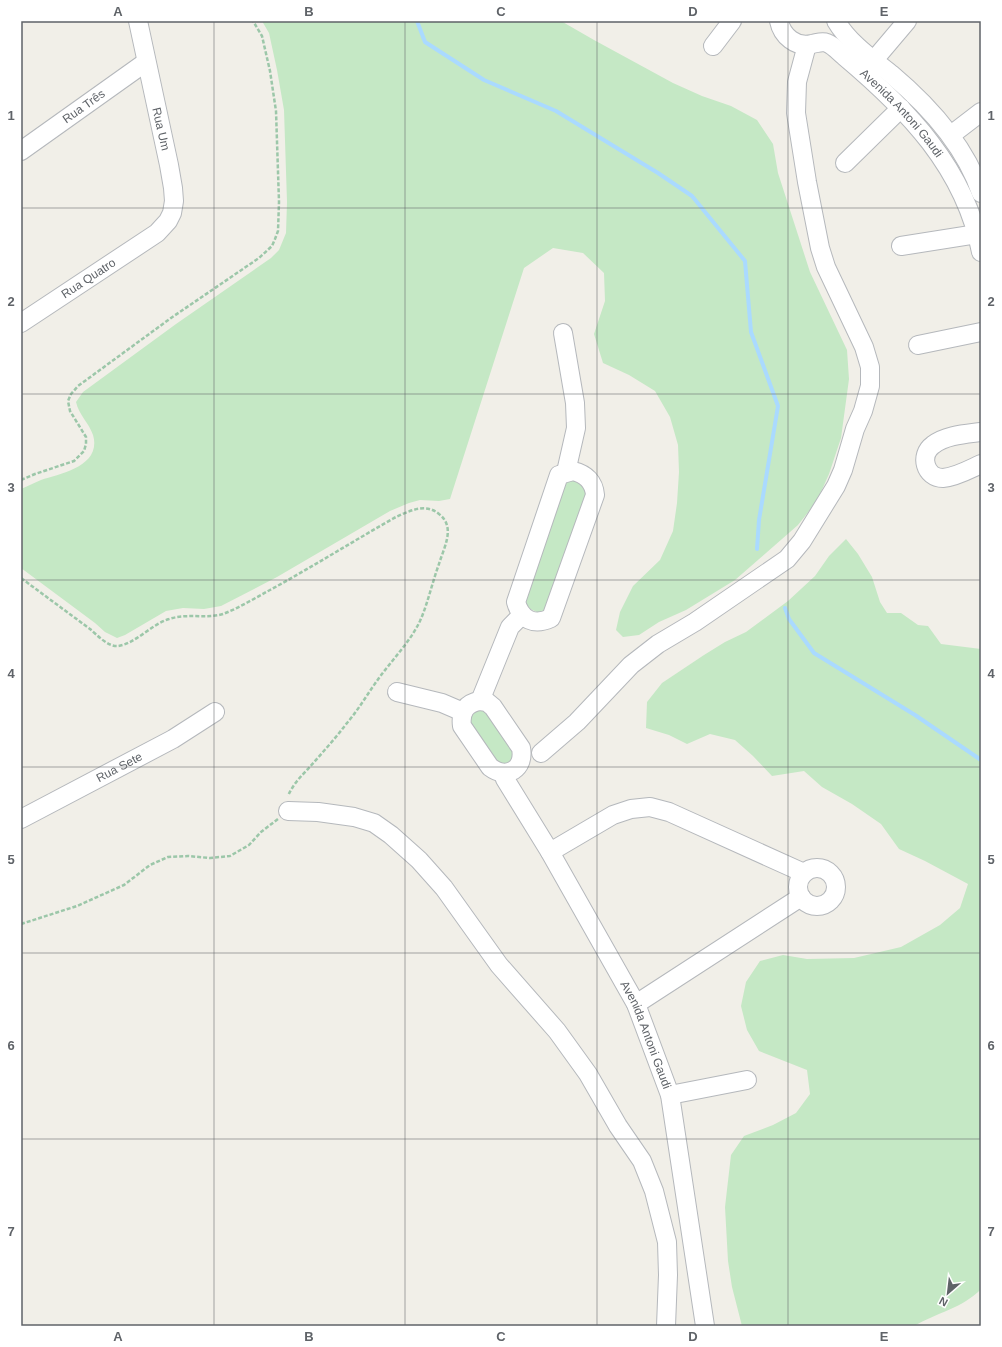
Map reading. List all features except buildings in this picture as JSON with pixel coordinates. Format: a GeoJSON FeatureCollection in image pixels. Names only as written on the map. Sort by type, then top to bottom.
{"type":"FeatureCollection","features":[{"type":"Feature","properties":{"kind":"street","name":"Rua Um"},"geometry":{"type":"LineString","coordinates":[[138,21],[170,165],[174,202],[172,213],[168,221],[157,233]]}},
{"type":"Feature","properties":{"kind":"street"},"geometry":{"type":"LineString","coordinates":[[712,46],[732,21]]}},
{"type":"Feature","properties":{"kind":"street","name":"Avenida Antoni Gaudi"},"geometry":{"type":"LineString","coordinates":[[779,21],[782,30],[792,41],[807,45],[818,42],[829,43],[863,72],[901,108],[926,136],[950,171],[966,202],[977,234],[981,252]]}},
{"type":"Feature","properties":{"kind":"street","name":"Avenida Antoni Gaudi"},"geometry":{"type":"LineString","coordinates":[[836,21],[853,42],[921,101],[951,135],[976,179],[981,193]]}},
{"type":"Feature","properties":{"kind":"street"},"geometry":{"type":"LineString","coordinates":[[874,60],[907,21]]}},
{"type":"Feature","properties":{"kind":"street"},"geometry":{"type":"LineString","coordinates":[[541,753],[577,722],[631,665],[658,644],[695,622],[787,559],[802,541],[836,486],[843,470],[870,386],[870,367],[864,347],[826,267],[820,248],[814,218],[796,113],[797,82],[807,45]]}},
{"type":"Feature","properties":{"kind":"street","name":"Rua Três"},"geometry":{"type":"LineString","coordinates":[[21,151],[146,62]]}},
{"type":"Feature","properties":{"kind":"street"},"geometry":{"type":"LineString","coordinates":[[845,163],[901,108]]}},
{"type":"Feature","properties":{"kind":"street"},"geometry":{"type":"LineString","coordinates":[[951,135],[981,112]]}},
{"type":"Feature","properties":{"kind":"street","name":"Rua Quatro"},"geometry":{"type":"LineString","coordinates":[[21,323],[157,233]]}},
{"type":"Feature","properties":{"kind":"street"},"geometry":{"type":"LineString","coordinates":[[901,246],[977,234]]}},
{"type":"Feature","properties":{"kind":"street"},"geometry":{"type":"LineString","coordinates":[[918,345],[981,332]]}},
{"type":"Feature","properties":{"kind":"street"},"geometry":{"type":"LineString","coordinates":[[563,333],[575,404],[576,428],[566,472]]}},
{"type":"Feature","properties":{"kind":"street"},"geometry":{"type":"LineString","coordinates":[[981,432],[940,441],[933,445],[927,452],[924,459],[925,465],[932,473],[936,477],[942,478],[966,471],[981,464]]}},
{"type":"Feature","properties":{"kind":"street"},"geometry":{"type":"LineString","coordinates":[[566,472],[580,473],[591,482],[594,488],[595,496],[551,618],[536,622],[529,620],[522,615],[516,602],[559,475],[566,472]]}},
{"type":"Feature","properties":{"kind":"street"},"geometry":{"type":"LineString","coordinates":[[480,701],[510,627],[522,615]]}},
{"type":"Feature","properties":{"kind":"street"},"geometry":{"type":"LineString","coordinates":[[397,692],[442,703],[462,712]]}},
{"type":"Feature","properties":{"kind":"street"},"geometry":{"type":"LineString","coordinates":[[480,701],[487,702],[493,706],[521,748],[521,762],[510,772],[496,772],[490,768],[462,726],[462,712],[473,702],[480,701]]}},
{"type":"Feature","properties":{"kind":"street","name":"Rua Sete"},"geometry":{"type":"LineString","coordinates":[[22,817],[173,739],[215,712]]}},
{"type":"Feature","properties":{"kind":"street","name":"Avenida Antoni Gaudi"},"geometry":{"type":"LineString","coordinates":[[503,773],[504,779],[550,852],[636,1004],[670,1095],[706,1326]]}},
{"type":"Feature","properties":{"kind":"street"},"geometry":{"type":"LineString","coordinates":[[550,852],[613,815],[631,808],[650,807],[669,812],[804,873]]}},
{"type":"Feature","properties":{"kind":"street"},"geometry":{"type":"LineString","coordinates":[[288,811],[318,812],[354,817],[374,823],[391,835],[420,860],[444,888],[500,965],[557,1031],[588,1074],[618,1126],[642,1162],[654,1191],[667,1242],[668,1275],[666,1326]]}},
{"type":"Feature","properties":{"kind":"street"},"geometry":{"type":"LineString","coordinates":[[810,869],[823,869],[834,877],[836,890],[834,896],[825,905],[812,905],[801,897],[798,891],[800,878],[810,869]]}},
{"type":"Feature","properties":{"kind":"street"},"geometry":{"type":"LineString","coordinates":[[636,1004],[801,897]]}},
{"type":"Feature","properties":{"kind":"street"},"geometry":{"type":"LineString","coordinates":[[670,1095],[747,1080]]}},
{"type":"Feature","properties":{"kind":"path"},"geometry":{"type":"LineString","coordinates":[[21,480],[74,461],[84,451],[86,437],[70,411],[68,401],[71,394],[78,386],[171,318],[258,258],[272,246],[276,239],[278,231],[279,202],[276,111],[270,71],[262,36],[253,21]]}},
{"type":"Feature","properties":{"kind":"path"},"geometry":{"type":"LineString","coordinates":[[21,578],[100,638],[110,644],[118,646],[169,619],[184,616],[205,617],[223,614],[281,584],[394,518],[412,510],[420,508],[438,512],[445,518],[448,524],[448,536],[433,580],[427,604],[419,623],[348,723],[298,780],[288,794],[286,804],[288,811],[261,832],[249,845],[230,856],[210,858],[188,856],[168,857],[150,866],[124,886],[77,906],[21,924]]}},
{"type":"Feature","properties":{"kind":"green space"},"geometry":{"type":"Polygon","coordinates":[[[262,21],[561,21],[673,83],[702,96],[731,106],[757,120],[773,144],[778,173],[810,272],[847,350],[849,379],[841,438],[829,474],[817,501],[798,525],[735,580],[686,610],[659,622],[639,635],[623,637],[616,630],[620,612],[633,586],[660,560],[673,531],[679,472],[678,445],[670,417],[655,391],[629,375],[603,363],[594,334],[605,301],[604,273],[583,253],[553,248],[524,268],[450,499],[439,501],[420,500],[409,503],[390,511],[277,577],[221,606],[204,609],[183,608],[166,611],[125,635],[117,638],[105,632],[21,568],[21,489],[78,467],[86,461],[94,446],[93,435],[79,411],[76,402],[83,392],[176,324],[271,258],[279,250],[286,233],[287,202],[284,110],[269,33],[262,21]]]}},
{"type":"Feature","properties":{"kind":"green space"},"geometry":{"type":"Polygon","coordinates":[[[567,477],[588,486],[590,489],[545,612],[541,614],[522,605],[567,477]]]}},
{"type":"Feature","properties":{"kind":"green space"},"geometry":{"type":"Polygon","coordinates":[[[846,539],[858,554],[872,577],[880,602],[887,613],[901,613],[918,625],[928,626],[941,644],[981,649],[981,1289],[974,1296],[958,1306],[922,1321],[914,1326],[742,1326],[732,1287],[728,1261],[725,1207],[731,1155],[744,1136],[773,1125],[796,1113],[810,1094],[807,1070],[759,1051],[747,1030],[741,1006],[746,982],[760,961],[783,955],[807,959],[854,958],[901,947],[940,925],[960,908],[968,884],[899,849],[881,824],[852,804],[822,787],[804,771],[772,776],[735,740],[710,734],[687,744],[669,735],[646,728],[647,702],[662,683],[725,642],[746,632],[788,601],[815,576],[829,556],[846,539]]]}},
{"type":"Feature","properties":{"kind":"green space"},"geometry":{"type":"Polygon","coordinates":[[[476,709],[484,710],[514,751],[511,763],[499,765],[470,723],[470,715],[476,709]]]}},
{"type":"Feature","properties":{"kind":"waterway"},"geometry":{"type":"LineString","coordinates":[[417,21],[425,42],[484,80],[556,111],[658,173],[692,196],[745,261],[751,332],[778,406],[759,520],[757,549]]}},
{"type":"Feature","properties":{"kind":"waterway"},"geometry":{"type":"LineString","coordinates":[[785,608],[789,619],[814,653],[915,715],[981,760]]}}]}
